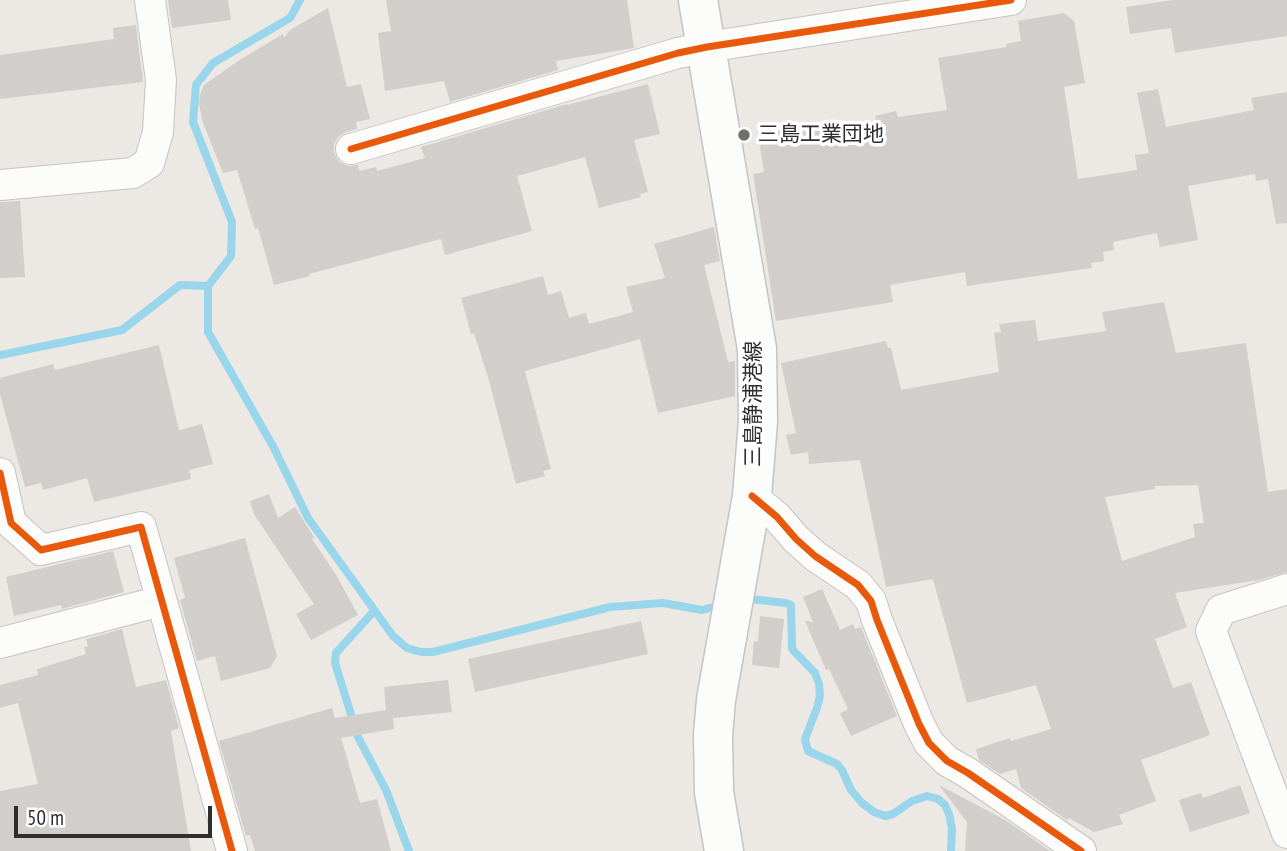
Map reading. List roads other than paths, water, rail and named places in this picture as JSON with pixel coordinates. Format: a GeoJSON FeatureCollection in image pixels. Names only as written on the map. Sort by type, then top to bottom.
{"type":"FeatureCollection","features":[{"type":"Feature","properties":{"kind":"main road","name":"三島静浦港線"},"geometry":{"type":"LineString","coordinates":[[698,0],[757,349],[758,421],[752,496],[716,701],[713,735],[714,792],[724,851]]}},
{"type":"Feature","properties":{"kind":"street"},"geometry":{"type":"LineString","coordinates":[[0,185],[133,173],[149,163],[158,132],[161,80],[150,0]]}},
{"type":"Feature","properties":{"kind":"street"},"geometry":{"type":"LineString","coordinates":[[351,149],[706,47],[1011,0]]}},
{"type":"Feature","properties":{"kind":"street"},"geometry":{"type":"LineString","coordinates":[[0,473],[11,523],[41,550],[141,527],[232,851]]}},
{"type":"Feature","properties":{"kind":"street"},"geometry":{"type":"LineString","coordinates":[[752,496],[815,556],[858,585],[871,601],[929,743],[947,761],[1082,851]]}},
{"type":"Feature","properties":{"kind":"street"},"geometry":{"type":"LineString","coordinates":[[1287,589],[1222,610],[1210,631],[1287,833]]}},
{"type":"Feature","properties":{"kind":"street"},"geometry":{"type":"LineString","coordinates":[[0,643],[162,601]]}},
{"type":"Feature","properties":{"kind":"waterway"},"geometry":{"type":"LineString","coordinates":[[300,0],[290,18],[213,63],[196,85],[193,122],[232,222],[231,256],[208,286],[208,332],[274,448],[308,518],[393,636],[407,648],[421,652],[433,652],[610,607],[663,603],[702,610],[721,605]]}},
{"type":"Feature","properties":{"kind":"waterway"},"geometry":{"type":"LineString","coordinates":[[0,355],[122,330],[180,285],[208,286]]}},
{"type":"Feature","properties":{"kind":"waterway"},"geometry":{"type":"LineString","coordinates":[[744,600],[791,605],[792,649],[815,673],[819,684],[817,708],[805,739],[808,751],[837,764],[851,790],[874,812],[885,816],[927,796],[938,799],[949,814],[952,829],[951,851]]}},
{"type":"Feature","properties":{"kind":"waterway"},"geometry":{"type":"LineString","coordinates":[[374,611],[336,653],[335,663],[358,737],[386,790],[409,851]]}},
{"type":"Feature","properties":{"kind":"place","name":"三島工業団地"},"geometry":{"type":"Point","coordinates":[744,135]}}]}
